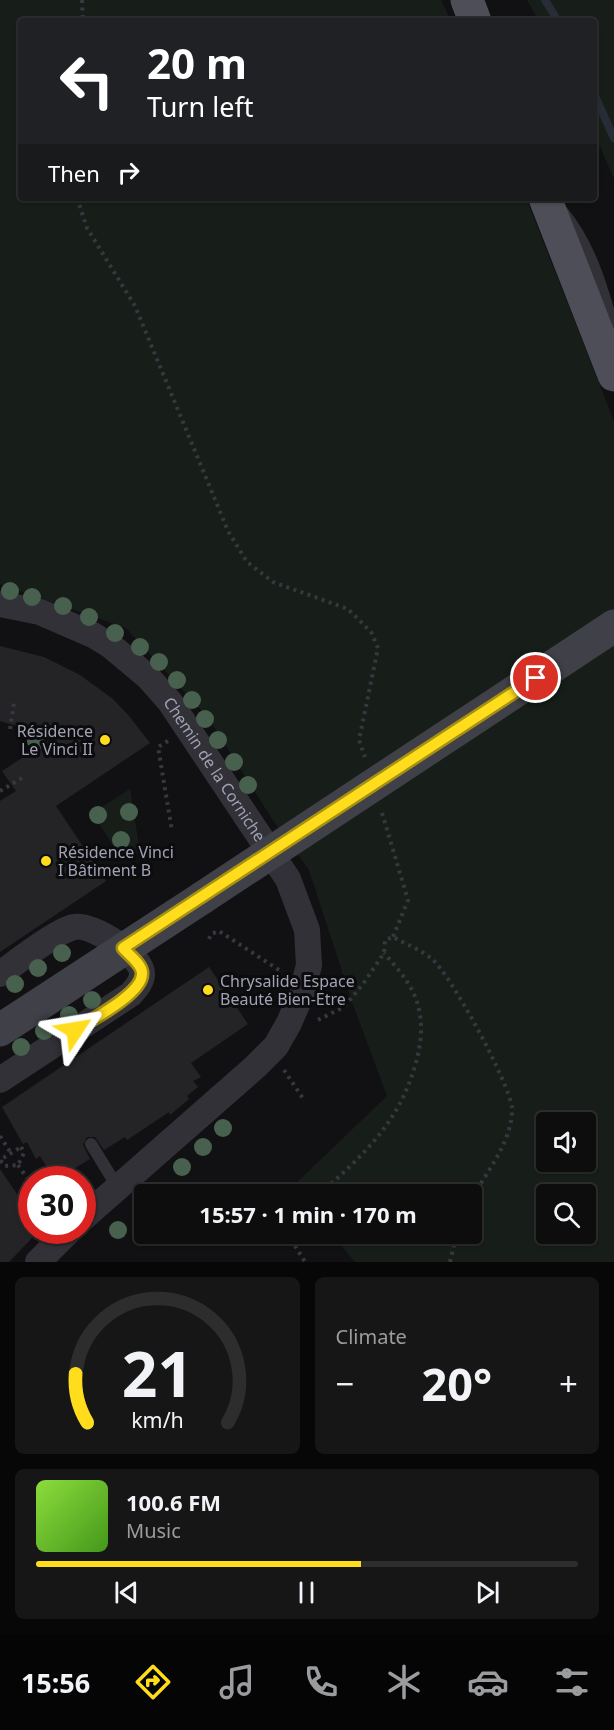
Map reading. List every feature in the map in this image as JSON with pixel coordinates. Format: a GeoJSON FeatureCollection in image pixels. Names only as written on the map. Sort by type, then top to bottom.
{"type":"FeatureCollection","features":[{"type":"Feature","properties":{"kind":"main road"},"geometry":{"type":"LineString","coordinates":[[467,0],[475,18]]}},
{"type":"Feature","properties":{"kind":"main road"},"geometry":{"type":"LineString","coordinates":[[546,201],[614,375]]}},
{"type":"Feature","properties":{"kind":"main road"},"geometry":{"type":"LineString","coordinates":[[0,1030],[614,626]]}},
{"type":"Feature","properties":{"kind":"street","name":"Chemin de la Corniche"},"geometry":{"type":"LineString","coordinates":[[0,604],[40,612],[93,635],[111,645],[148,677],[182,719],[288,879],[307,930],[309,965],[302,993],[290,1023],[276,1046],[96,1207]]}},
{"type":"Feature","properties":{"kind":"street"},"geometry":{"type":"LineString","coordinates":[[0,974],[62,932],[74,927],[86,927],[95,930],[123,948],[141,968],[142,975],[139,984],[131,994],[0,1080]]}},
{"type":"Feature","properties":{"kind":"street"},"geometry":{"type":"LineString","coordinates":[[38,1262],[56,1244]]}},
{"type":"Feature","properties":{"kind":"lane"},"geometry":{"type":"LineString","coordinates":[[554,201],[576,227],[596,270],[614,330]]}},
{"type":"Feature","properties":{"kind":"lane"},"geometry":{"type":"LineString","coordinates":[[91,1144],[118,1188]]}},
{"type":"Feature","properties":{"kind":"path"},"geometry":{"type":"LineString","coordinates":[[82,0],[83,18]]}},
{"type":"Feature","properties":{"kind":"path"},"geometry":{"type":"LineString","coordinates":[[78,201],[87,228],[135,306],[228,531],[247,562],[273,582],[348,609],[371,632],[378,648],[359,740],[366,763]]}},
{"type":"Feature","properties":{"kind":"path"},"geometry":{"type":"LineString","coordinates":[[10,729],[14,703]]}},
{"type":"Feature","properties":{"kind":"path"},"geometry":{"type":"LineString","coordinates":[[160,759],[171,831]]}},
{"type":"Feature","properties":{"kind":"path"},"geometry":{"type":"LineString","coordinates":[[0,791],[22,778]]}},
{"type":"Feature","properties":{"kind":"path"},"geometry":{"type":"LineString","coordinates":[[380,808],[408,900],[393,937]]}},
{"type":"Feature","properties":{"kind":"path"},"geometry":{"type":"LineString","coordinates":[[209,939],[211,934],[219,932],[277,969]]}},
{"type":"Feature","properties":{"kind":"path"},"geometry":{"type":"LineString","coordinates":[[308,1024],[344,1007],[384,953],[385,940],[393,937],[416,948],[433,960],[448,977],[480,1033],[512,1107],[509,1126],[501,1148],[479,1184]]}},
{"type":"Feature","properties":{"kind":"path"},"geometry":{"type":"LineString","coordinates":[[331,1184],[366,1152],[392,1119],[408,1089],[418,1055],[422,1026],[417,1002],[404,975],[384,953]]}},
{"type":"Feature","properties":{"kind":"path"},"geometry":{"type":"LineString","coordinates":[[280,1066],[304,1100]]}},
{"type":"Feature","properties":{"kind":"path"},"geometry":{"type":"LineString","coordinates":[[0,1136],[11,1153]]}},
{"type":"Feature","properties":{"kind":"path"},"geometry":{"type":"LineString","coordinates":[[21,1147],[24,1153],[18,1165],[5,1166],[0,1160],[21,1147]]}},
{"type":"Feature","properties":{"kind":"path"},"geometry":{"type":"LineString","coordinates":[[294,1244],[305,1262]]}},
{"type":"Feature","properties":{"kind":"path"},"geometry":{"type":"LineString","coordinates":[[450,1262],[454,1244]]}},
{"type":"Feature","properties":{"kind":"shaded area"},"geometry":{"type":"Polygon","coordinates":[[[0,0],[441,0],[450,18],[18,18],[18,201],[527,201],[614,421],[614,1262],[355,1262],[340,1244],[482,1244],[482,1184],[295,1184],[387,1096],[352,1002],[309,870],[272,819],[209,719],[126,628],[0,584],[0,0]]]}},
{"type":"Feature","properties":{"kind":"shaded area"},"geometry":{"type":"Polygon","coordinates":[[[527,0],[614,0],[614,179],[597,140],[597,18],[537,18],[527,0]]]}},
{"type":"Feature","properties":{"kind":"shaded area"},"geometry":{"type":"Polygon","coordinates":[[[130,789],[140,852],[124,862],[92,813],[130,789]]]}},
{"type":"Feature","properties":{"kind":"building"},"geometry":{"type":"Polygon","coordinates":[[[0,646],[44,657],[80,675],[113,699],[150,743],[56,806],[106,881],[0,952],[0,801],[16,791],[2,771],[54,737],[0,721],[0,646]]]}},
{"type":"Feature","properties":{"kind":"building"},"geometry":{"type":"Polygon","coordinates":[[[209,967],[248,1024],[191,1063],[201,1077],[193,1081],[198,1087],[187,1096],[189,1099],[170,1115],[169,1112],[127,1140],[125,1137],[104,1150],[95,1137],[87,1137],[83,1145],[90,1159],[78,1166],[46,1166],[40,1156],[36,1159],[27,1142],[23,1144],[2,1107],[209,967]]]}},
{"type":"Feature","properties":{"kind":"building"},"geometry":{"type":"Polygon","coordinates":[[[0,1169],[18,1195],[18,1244],[26,1244],[9,1262],[0,1262],[0,1169]]]}},
{"type":"Feature","properties":{"kind":"waterway"},"geometry":{"type":"LineString","coordinates":[[545,0],[556,18]]}},
{"type":"Feature","properties":{"kind":"waterway"},"geometry":{"type":"LineString","coordinates":[[597,101],[614,138]]}},
{"type":"Feature","properties":{"kind":"place","name":"Résidence Le Vinci II"},"geometry":{"type":"Point","coordinates":[105,740]}},
{"type":"Feature","properties":{"kind":"place","name":"Résidence Vinci I Bâtiment B"},"geometry":{"type":"Point","coordinates":[46,861]}},
{"type":"Feature","properties":{"kind":"place","name":"Chrysalide Espace Beauté Bien-Etre"},"geometry":{"type":"Point","coordinates":[208,990]}},
{"type":"Feature","properties":{"kind":"route"},"geometry":{"type":"LineString","coordinates":[[75,1030],[131,994],[139,984],[142,975],[141,968],[123,948],[536,678]]}}]}
